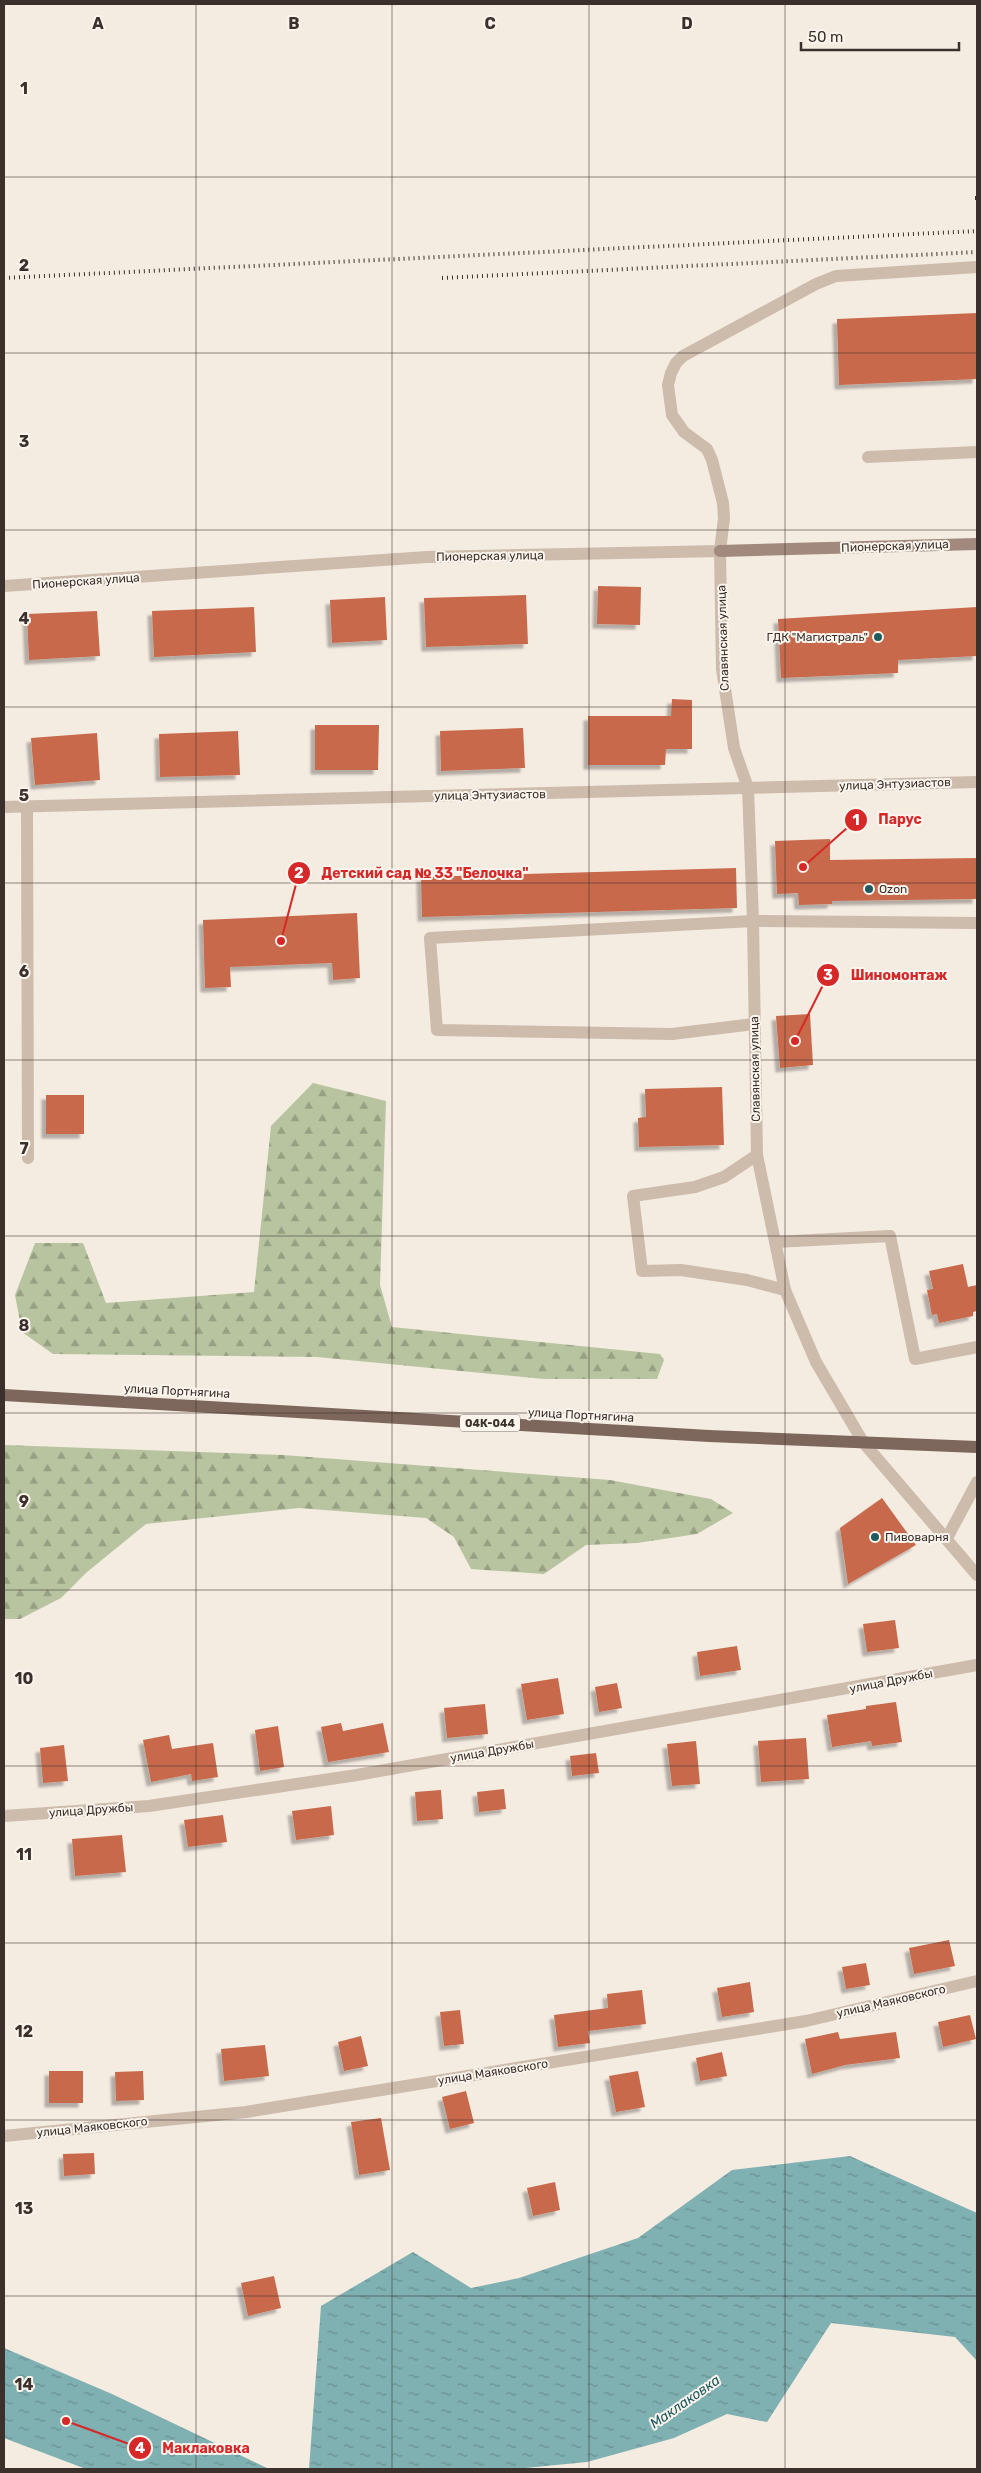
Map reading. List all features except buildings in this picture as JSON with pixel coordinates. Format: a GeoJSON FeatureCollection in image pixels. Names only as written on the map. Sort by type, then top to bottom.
{"type":"FeatureCollection","features":[{"type":"Feature","properties":{"kind":"main road","name":"улица Портнягина"},"geometry":{"type":"LineString","coordinates":[[4,1394],[700,1436],[977,1447]]}},
{"type":"Feature","properties":{"kind":"street","name":"Славянская улица"},"geometry":{"type":"LineString","coordinates":[[977,267],[836,276],[816,284],[683,356],[676,363],[668,385],[672,415],[684,432],[707,450],[712,460],[723,504],[724,518],[720,551],[722,670],[734,748],[748,788],[753,921],[757,1155],[785,1290],[816,1362],[863,1442],[977,1575]]}},
{"type":"Feature","properties":{"kind":"street"},"geometry":{"type":"LineString","coordinates":[[868,457],[977,452]]}},
{"type":"Feature","properties":{"kind":"street","name":"Пионерская улица"},"geometry":{"type":"LineString","coordinates":[[4,586],[427,557],[977,544]]}},
{"type":"Feature","properties":{"kind":"street","name":"улица Энтузиастов"},"geometry":{"type":"LineString","coordinates":[[4,808],[977,782]]}},
{"type":"Feature","properties":{"kind":"street"},"geometry":{"type":"LineString","coordinates":[[27,806],[28,1158]]}},
{"type":"Feature","properties":{"kind":"street"},"geometry":{"type":"LineString","coordinates":[[754,1024],[672,1034],[437,1030],[430,938],[753,921],[977,923]]}},
{"type":"Feature","properties":{"kind":"street"},"geometry":{"type":"LineString","coordinates":[[757,1155],[724,1177],[694,1187],[633,1196],[642,1271],[681,1270],[747,1280],[785,1290]]}},
{"type":"Feature","properties":{"kind":"street"},"geometry":{"type":"LineString","coordinates":[[775,1242],[890,1236],[915,1359],[977,1347]]}},
{"type":"Feature","properties":{"kind":"street"},"geometry":{"type":"LineString","coordinates":[[947,1538],[977,1482]]}},
{"type":"Feature","properties":{"kind":"street","name":"улица Дружбы"},"geometry":{"type":"LineString","coordinates":[[4,1816],[149,1806],[348,1776],[977,1665]]}},
{"type":"Feature","properties":{"kind":"street","name":"улица Маяковского"},"geometry":{"type":"LineString","coordinates":[[4,2136],[246,2112],[806,2021],[977,1981]]}},
{"type":"Feature","properties":{"kind":"green space"},"geometry":{"type":"Polygon","coordinates":[[[313,1083],[386,1101],[380,1285],[392,1327],[660,1354],[664,1360],[657,1379],[544,1379],[317,1357],[53,1354],[22,1332],[15,1295],[35,1243],[83,1243],[106,1303],[254,1292],[271,1126],[313,1083]]]}},
{"type":"Feature","properties":{"kind":"green space"},"geometry":{"type":"Polygon","coordinates":[[[4,1445],[283,1455],[610,1480],[711,1499],[733,1513],[697,1534],[637,1543],[586,1545],[544,1574],[471,1569],[454,1537],[426,1518],[299,1508],[146,1524],[87,1572],[61,1598],[20,1619],[4,1619],[4,1445]]]}},
{"type":"Feature","properties":{"kind":"water"},"geometry":{"type":"Polygon","coordinates":[[[850,2156],[977,2213],[977,2361],[955,2337],[831,2323],[767,2422],[727,2414],[674,2438],[587,2462],[515,2469],[309,2469],[321,2306],[413,2252],[471,2288],[519,2278],[638,2238],[732,2170],[850,2156]]]}},
{"type":"Feature","properties":{"kind":"water"},"geometry":{"type":"Polygon","coordinates":[[[4,2348],[112,2394],[269,2469],[86,2469],[4,2438],[4,2348]]]}},
{"type":"Feature","properties":{"kind":"railway"},"geometry":{"type":"LineString","coordinates":[[4,278],[977,231]]}},
{"type":"Feature","properties":{"kind":"railway"},"geometry":{"type":"LineString","coordinates":[[442,278],[977,252]]}},
{"type":"Feature","properties":{"kind":"place","name":"ГДК \"Магистраль\""},"geometry":{"type":"Point","coordinates":[878,637]}},
{"type":"Feature","properties":{"kind":"place","name":"Парус"},"geometry":{"type":"Point","coordinates":[803,867]}},
{"type":"Feature","properties":{"kind":"place","name":"Ozon"},"geometry":{"type":"Point","coordinates":[869,889]}},
{"type":"Feature","properties":{"kind":"place","name":"Детский сад № 33 \"Белочка\""},"geometry":{"type":"Point","coordinates":[281,941]}},
{"type":"Feature","properties":{"kind":"place","name":"Шиномонтаж"},"geometry":{"type":"Point","coordinates":[795,1041]}},
{"type":"Feature","properties":{"kind":"place","name":"Пивоварня"},"geometry":{"type":"Point","coordinates":[875,1537]}},
{"type":"Feature","properties":{"kind":"place","name":"Маклаковка"},"geometry":{"type":"Point","coordinates":[66,2421]}}]}
